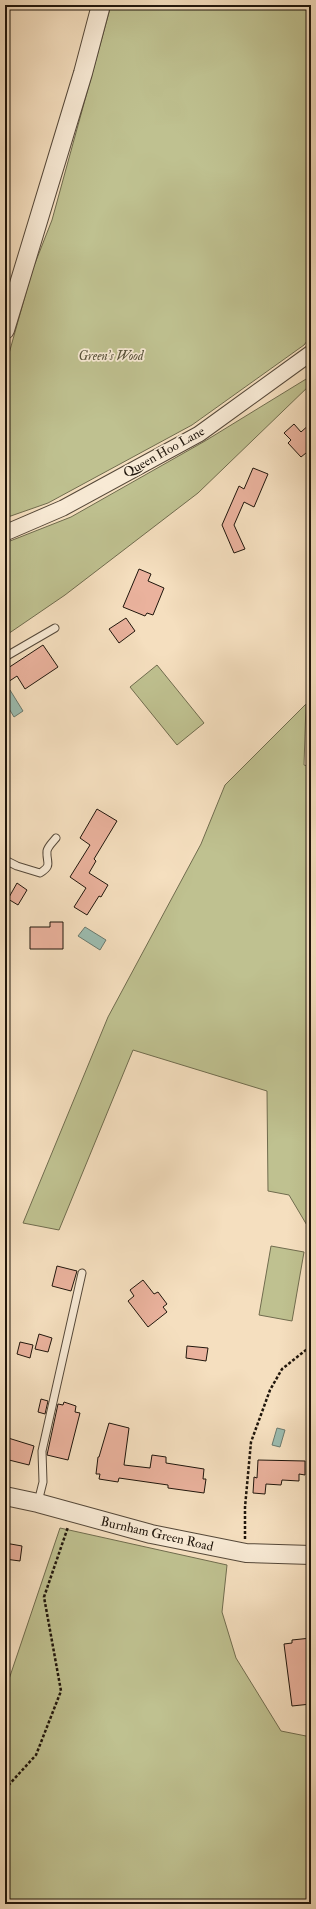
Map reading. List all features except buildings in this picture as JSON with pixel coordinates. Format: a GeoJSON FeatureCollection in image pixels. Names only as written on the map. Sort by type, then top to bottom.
{"type":"FeatureCollection","features":[{"type":"Feature","properties":{"kind":"street"},"geometry":{"type":"LineString","coordinates":[[5,330],[74,102],[101,5]]}},
{"type":"Feature","properties":{"kind":"street","name":"Queen Hoo Lane"},"geometry":{"type":"LineString","coordinates":[[5,532],[63,508],[199,434],[311,353]]}},
{"type":"Feature","properties":{"kind":"street","name":"Burnham Green Road"},"geometry":{"type":"LineString","coordinates":[[5,1496],[38,1503],[151,1534],[246,1553],[311,1555]]}},
{"type":"Feature","properties":{"kind":"lane"},"geometry":{"type":"LineString","coordinates":[[5,657],[55,628]]}},
{"type":"Feature","properties":{"kind":"lane"},"geometry":{"type":"LineString","coordinates":[[5,860],[17,866],[40,873],[46,869],[49,864],[47,852],[50,844],[56,838]]}},
{"type":"Feature","properties":{"kind":"lane"},"geometry":{"type":"LineString","coordinates":[[38,1503],[43,1482],[42,1451],[82,1273]]}},
{"type":"Feature","properties":{"kind":"path"},"geometry":{"type":"LineString","coordinates":[[246,1553],[245,1507],[251,1442],[270,1390],[282,1369],[311,1346]]}},
{"type":"Feature","properties":{"kind":"path"},"geometry":{"type":"LineString","coordinates":[[5,1789],[36,1755],[61,1691],[44,1597],[72,1513]]}},
{"type":"Feature","properties":{"kind":"green space","name":"Green's Wood"},"geometry":{"type":"Polygon","coordinates":[[[111,5],[311,5],[311,336],[304,345],[192,425],[48,503],[5,518],[5,368],[32,271],[52,220],[111,5]]]}},
{"type":"Feature","properties":{"kind":"green space"},"geometry":{"type":"Polygon","coordinates":[[[311,376],[311,384],[198,493],[65,595],[5,636],[5,543],[71,517],[205,441],[311,376]]]}},
{"type":"Feature","properties":{"kind":"green space"},"geometry":{"type":"Polygon","coordinates":[[[157,665],[204,723],[177,745],[130,687],[157,665]]]}},
{"type":"Feature","properties":{"kind":"green space"},"geometry":{"type":"Polygon","coordinates":[[[306,704],[304,765],[311,767],[311,1232],[289,1195],[268,1191],[267,1091],[133,1050],[59,1230],[23,1223],[108,1017],[201,844],[225,785],[306,704]]]}},
{"type":"Feature","properties":{"kind":"green space"},"geometry":{"type":"Polygon","coordinates":[[[271,1246],[304,1252],[292,1321],[259,1315],[271,1246]]]}},
{"type":"Feature","properties":{"kind":"green space"},"geometry":{"type":"Polygon","coordinates":[[[60,1528],[227,1565],[222,1612],[236,1658],[281,1731],[311,1737],[311,1904],[5,1904],[5,1691],[60,1528]]]}},
{"type":"Feature","properties":{"kind":"water"},"geometry":{"type":"Polygon","coordinates":[[[10,690],[23,711],[14,717],[5,702],[5,693],[10,690]]]}},
{"type":"Feature","properties":{"kind":"water"},"geometry":{"type":"Polygon","coordinates":[[[85,927],[106,940],[100,950],[78,936],[85,927]]]}},
{"type":"Feature","properties":{"kind":"water"},"geometry":{"type":"Polygon","coordinates":[[[277,1428],[285,1430],[280,1447],[272,1445],[277,1428]]]}}]}
